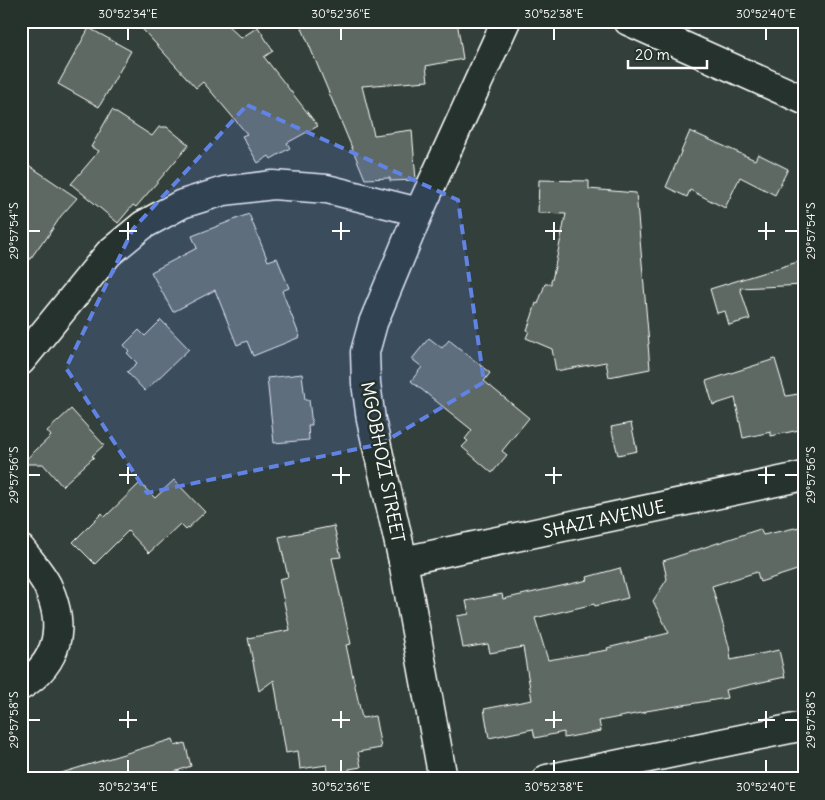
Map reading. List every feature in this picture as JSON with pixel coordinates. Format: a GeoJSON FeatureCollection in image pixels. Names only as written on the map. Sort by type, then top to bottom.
{"type":"FeatureCollection","features":[{"type":"Feature","properties":{"kind":"street","name":"MGOBHOZI STREET"},"geometry":{"type":"LineString","coordinates":[[443,779],[404,561],[371,420],[366,383],[365,352],[373,322],[419,212],[506,21]]}},
{"type":"Feature","properties":{"kind":"street"},"geometry":{"type":"LineString","coordinates":[[628,21],[804,100]]}},
{"type":"Feature","properties":{"kind":"street"},"geometry":{"type":"LineString","coordinates":[[21,361],[109,254],[143,225],[182,204],[224,192],[273,185],[327,189],[419,212]]}},
{"type":"Feature","properties":{"kind":"street","name":"SHAZI AVENUE"},"geometry":{"type":"LineString","coordinates":[[404,561],[804,476]]}},
{"type":"Feature","properties":{"kind":"street"},"geometry":{"type":"LineString","coordinates":[[21,549],[47,586],[54,604],[58,629],[54,649],[46,664],[21,686]]}},
{"type":"Feature","properties":{"kind":"street"},"geometry":{"type":"LineString","coordinates":[[547,779],[804,726]]}},
{"type":"Feature","properties":{"kind":"highlighted area"},"geometry":{"type":"Polygon","coordinates":[[[247,105],[458,200],[484,382],[381,444],[147,493],[66,368],[133,229],[247,105]]]}},
{"type":"Feature","properties":{"kind":"building"},"geometry":{"type":"Polygon","coordinates":[[[135,21],[223,21],[241,38],[258,27],[273,51],[264,57],[318,126],[287,143],[290,148],[271,159],[269,156],[258,163],[242,136],[247,134],[203,82],[196,88],[135,21]]]}},
{"type":"Feature","properties":{"kind":"building"},"geometry":{"type":"Polygon","coordinates":[[[299,21],[457,21],[463,59],[426,66],[428,81],[362,86],[374,135],[412,130],[416,180],[390,181],[390,178],[365,179],[299,21]]]}},
{"type":"Feature","properties":{"kind":"building"},"geometry":{"type":"Polygon","coordinates":[[[89,28],[131,51],[99,107],[58,84],[89,28]]]}},
{"type":"Feature","properties":{"kind":"building"},"geometry":{"type":"Polygon","coordinates":[[[112,110],[152,136],[159,127],[167,127],[189,145],[136,207],[133,205],[118,223],[71,184],[99,151],[91,147],[112,110]]]}},
{"type":"Feature","properties":{"kind":"building"},"geometry":{"type":"Polygon","coordinates":[[[690,131],[755,160],[758,154],[788,169],[775,195],[740,177],[725,208],[690,190],[687,197],[666,187],[690,131]]]}},
{"type":"Feature","properties":{"kind":"building"},"geometry":{"type":"Polygon","coordinates":[[[21,160],[77,198],[61,216],[21,272],[21,160]]]}},
{"type":"Feature","properties":{"kind":"building"},"geometry":{"type":"Polygon","coordinates":[[[539,180],[589,181],[589,189],[636,193],[650,369],[609,377],[606,362],[556,371],[552,349],[526,338],[536,303],[538,304],[545,284],[551,284],[566,214],[538,213],[539,180]]]}},
{"type":"Feature","properties":{"kind":"building"},"geometry":{"type":"Polygon","coordinates":[[[249,214],[268,261],[277,258],[289,288],[282,291],[300,337],[253,356],[247,341],[237,345],[215,290],[173,312],[151,272],[197,248],[192,236],[249,214]]]}},
{"type":"Feature","properties":{"kind":"building"},"geometry":{"type":"Polygon","coordinates":[[[804,260],[804,285],[740,288],[750,319],[729,325],[725,311],[717,313],[710,289],[804,260]]]}},
{"type":"Feature","properties":{"kind":"building"},"geometry":{"type":"Polygon","coordinates":[[[161,320],[189,349],[145,391],[127,372],[137,363],[127,353],[129,351],[124,345],[139,330],[145,336],[161,320]]]}},
{"type":"Feature","properties":{"kind":"building"},"geometry":{"type":"Polygon","coordinates":[[[429,338],[442,348],[449,340],[490,373],[484,381],[529,418],[502,451],[507,455],[492,473],[462,447],[468,441],[465,439],[472,430],[411,381],[422,367],[412,359],[429,338]]]}},
{"type":"Feature","properties":{"kind":"building"},"geometry":{"type":"Polygon","coordinates":[[[775,359],[786,396],[804,393],[804,425],[798,426],[799,430],[771,436],[771,432],[743,438],[735,398],[713,405],[706,381],[775,359]]]}},
{"type":"Feature","properties":{"kind":"building"},"geometry":{"type":"Polygon","coordinates":[[[302,374],[305,400],[309,400],[312,425],[308,425],[309,440],[274,443],[267,378],[302,374]]]}},
{"type":"Feature","properties":{"kind":"building"},"geometry":{"type":"Polygon","coordinates":[[[71,409],[104,445],[92,456],[94,457],[62,486],[43,464],[21,464],[51,436],[47,431],[71,409]]]}},
{"type":"Feature","properties":{"kind":"building"},"geometry":{"type":"Polygon","coordinates":[[[631,423],[637,451],[618,455],[611,427],[631,423]]]}},
{"type":"Feature","properties":{"kind":"building"},"geometry":{"type":"Polygon","coordinates":[[[174,480],[205,512],[186,530],[180,524],[149,553],[128,531],[95,564],[73,542],[102,513],[105,517],[140,483],[155,498],[174,480]]]}},
{"type":"Feature","properties":{"kind":"building"},"geometry":{"type":"Polygon","coordinates":[[[334,526],[341,557],[332,558],[351,644],[346,645],[362,718],[375,716],[381,748],[358,752],[361,767],[349,769],[351,779],[329,779],[327,765],[300,769],[298,751],[286,753],[274,680],[259,691],[248,638],[290,630],[279,579],[288,577],[279,537],[334,526]]]}},
{"type":"Feature","properties":{"kind":"building"},"geometry":{"type":"Polygon","coordinates":[[[804,526],[804,556],[797,557],[800,569],[760,582],[757,572],[712,586],[729,646],[731,660],[779,650],[785,677],[725,690],[727,698],[646,711],[599,721],[601,731],[564,738],[564,732],[535,738],[533,729],[489,738],[484,709],[532,700],[523,647],[490,653],[488,644],[463,648],[457,616],[469,614],[466,601],[502,594],[503,599],[588,580],[587,577],[620,568],[628,598],[535,618],[548,660],[608,650],[607,648],[669,633],[653,601],[667,579],[663,561],[760,529],[763,535],[804,526]]]}},
{"type":"Feature","properties":{"kind":"building"},"geometry":{"type":"Polygon","coordinates":[[[173,739],[175,746],[185,743],[191,766],[154,779],[59,779],[58,774],[173,739]]]}}]}
